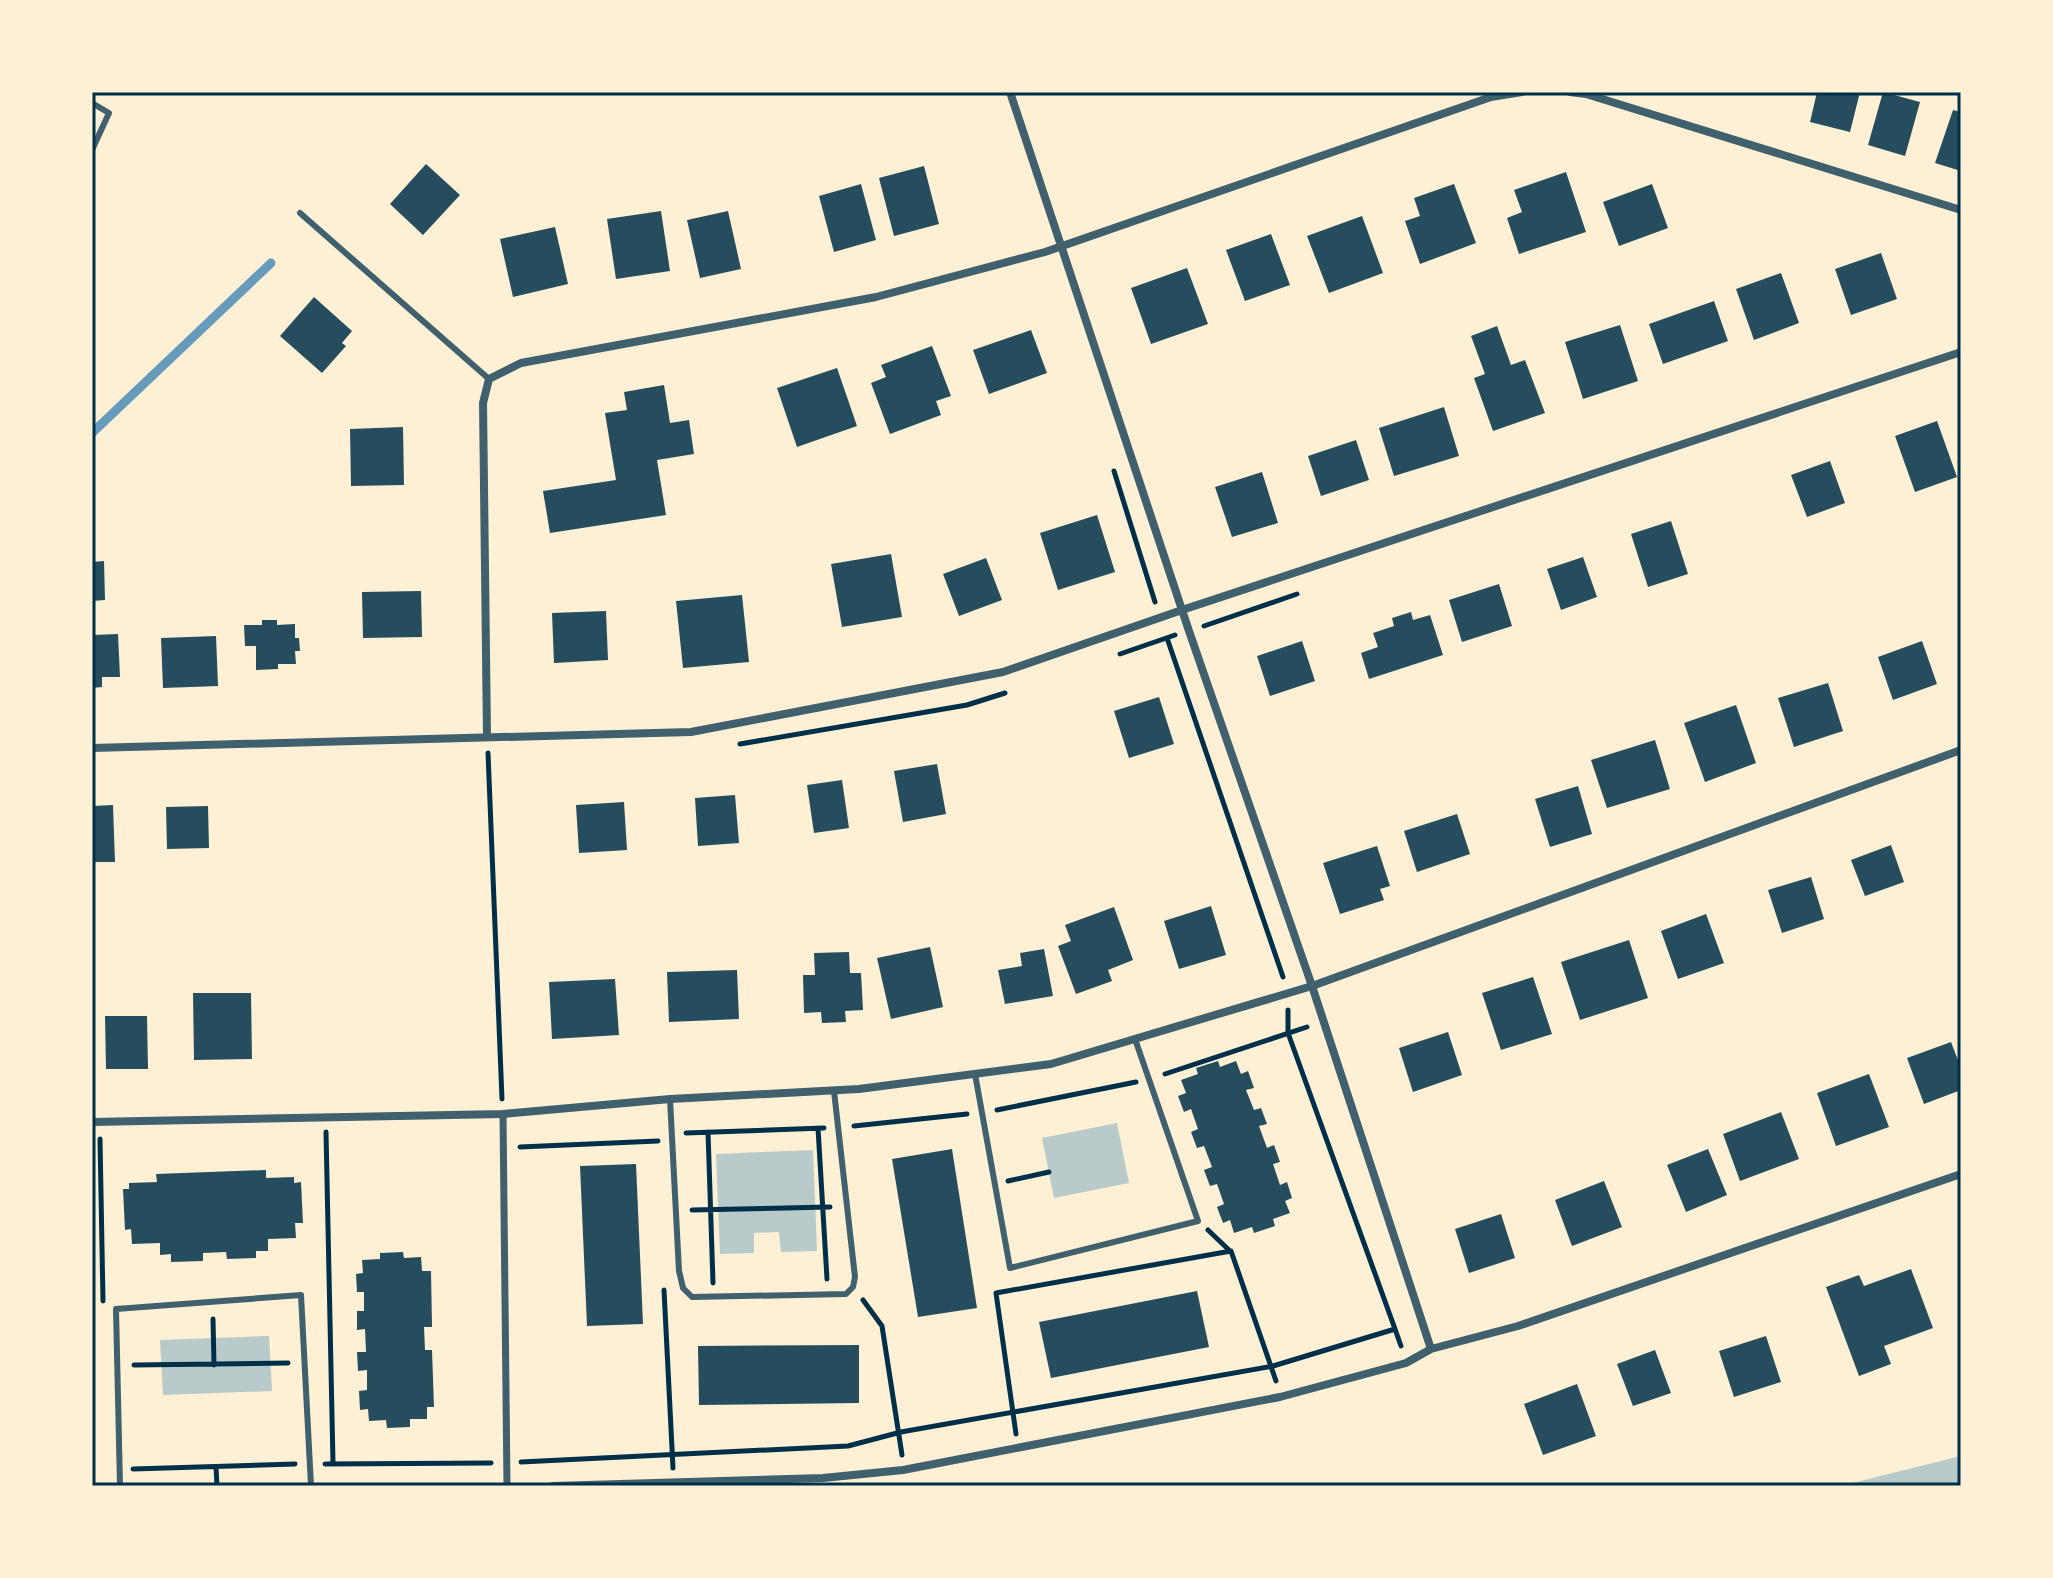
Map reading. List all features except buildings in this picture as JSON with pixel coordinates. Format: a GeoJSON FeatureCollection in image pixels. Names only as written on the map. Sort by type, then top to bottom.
{"type":"FeatureCollection","features":[{"type":"Feature","properties":{"kind":"street"},"geometry":{"type":"LineString","coordinates":[[1010,92],[1189,631],[1312,986],[1431,1349]]}},
{"type":"Feature","properties":{"kind":"street"},"geometry":{"type":"LineString","coordinates":[[487,736],[483,403],[489,379],[521,363],[876,297],[1063,246],[1491,97],[1522,92]]}},
{"type":"Feature","properties":{"kind":"street"},"geometry":{"type":"LineString","coordinates":[[1570,92],[1586,94],[1961,210]]}},
{"type":"Feature","properties":{"kind":"street"},"geometry":{"type":"LineString","coordinates":[[92,748],[691,732],[1003,672],[1961,352]]}},
{"type":"Feature","properties":{"kind":"street"},"geometry":{"type":"LineString","coordinates":[[92,1122],[503,1114],[670,1099],[834,1091],[1051,1064],[1312,986],[1961,750]]}},
{"type":"Feature","properties":{"kind":"street"},"geometry":{"type":"LineString","coordinates":[[503,1114],[507,1486]]}},
{"type":"Feature","properties":{"kind":"street"},"geometry":{"type":"LineString","coordinates":[[553,1486],[823,1478],[903,1470],[1280,1397],[1406,1363],[1431,1349],[1518,1326],[1961,1174]]}},
{"type":"Feature","properties":{"kind":"lane"},"geometry":{"type":"LineString","coordinates":[[92,103],[109,113],[92,150]]}},
{"type":"Feature","properties":{"kind":"lane"},"geometry":{"type":"LineString","coordinates":[[300,213],[489,379]]}},
{"type":"Feature","properties":{"kind":"lane"},"geometry":{"type":"LineString","coordinates":[[975,1074],[1010,1268],[1198,1221],[1135,1039]]}},
{"type":"Feature","properties":{"kind":"lane"},"geometry":{"type":"LineString","coordinates":[[670,1099],[679,1271],[683,1288],[692,1297],[846,1294],[853,1287],[855,1277],[834,1091]]}},
{"type":"Feature","properties":{"kind":"lane"},"geometry":{"type":"LineString","coordinates":[[120,1486],[116,1309],[301,1295],[311,1486]]}},
{"type":"Feature","properties":{"kind":"path"},"geometry":{"type":"LineString","coordinates":[[1112,466],[1160,618],[1288,993],[1288,1033],[1406,1363]]}},
{"type":"Feature","properties":{"kind":"path"},"geometry":{"type":"LineString","coordinates":[[1110,657],[1310,590]]}},
{"type":"Feature","properties":{"kind":"path"},"geometry":{"type":"LineString","coordinates":[[729,746],[967,705],[1010,691]]}},
{"type":"Feature","properties":{"kind":"path"},"geometry":{"type":"LineString","coordinates":[[487,736],[503,1114]]}},
{"type":"Feature","properties":{"kind":"path"},"geometry":{"type":"LineString","coordinates":[[487,755],[502,755]]}},
{"type":"Feature","properties":{"kind":"path"},"geometry":{"type":"LineString","coordinates":[[503,1148],[657,1142],[672,1134],[838,1128],[983,1113],[1149,1080],[1323,1022]]}},
{"type":"Feature","properties":{"kind":"path"},"geometry":{"type":"LineString","coordinates":[[324,1116],[327,1136],[333,1463]]}},
{"type":"Feature","properties":{"kind":"path"},"geometry":{"type":"LineString","coordinates":[[818,1128],[828,1294]]}},
{"type":"Feature","properties":{"kind":"path"},"geometry":{"type":"LineString","coordinates":[[708,1132],[714,1297]]}},
{"type":"Feature","properties":{"kind":"path"},"geometry":{"type":"LineString","coordinates":[[995,1183],[1049,1172]]}},
{"type":"Feature","properties":{"kind":"path"},"geometry":{"type":"LineString","coordinates":[[676,1210],[847,1206]]}},
{"type":"Feature","properties":{"kind":"path"},"geometry":{"type":"LineString","coordinates":[[1198,1221],[1231,1251],[1273,1366],[1280,1397]]}},
{"type":"Feature","properties":{"kind":"path"},"geometry":{"type":"LineString","coordinates":[[1018,1450],[996,1293],[1231,1251]]}},
{"type":"Feature","properties":{"kind":"path"},"geometry":{"type":"LineString","coordinates":[[664,1282],[673,1482]]}},
{"type":"Feature","properties":{"kind":"path"},"geometry":{"type":"LineString","coordinates":[[853,1287],[882,1326],[901,1432],[903,1470]]}},
{"type":"Feature","properties":{"kind":"path"},"geometry":{"type":"LineString","coordinates":[[213,1302],[214,1365]]}},
{"type":"Feature","properties":{"kind":"path"},"geometry":{"type":"LineString","coordinates":[[507,1463],[848,1446],[901,1432],[1273,1366],[1395,1329]]}},
{"type":"Feature","properties":{"kind":"path"},"geometry":{"type":"LineString","coordinates":[[160,1366],[305,1363]]}},
{"type":"Feature","properties":{"kind":"path"},"geometry":{"type":"LineString","coordinates":[[216,1467],[217,1486]]}},
{"type":"Feature","properties":{"kind":"shaded area"},"geometry":{"type":"Polygon","coordinates":[[[1117,1123],[1129,1183],[1054,1198],[1042,1138],[1117,1123]]]}},
{"type":"Feature","properties":{"kind":"shaded area"},"geometry":{"type":"Polygon","coordinates":[[[813,1150],[817,1251],[781,1252],[779,1232],[754,1233],[754,1253],[720,1254],[716,1154],[813,1150]]]}},
{"type":"Feature","properties":{"kind":"shaded area"},"geometry":{"type":"Polygon","coordinates":[[[269,1336],[272,1391],[163,1395],[160,1340],[269,1336]]]}},
{"type":"Feature","properties":{"kind":"shaded area"},"geometry":{"type":"Polygon","coordinates":[[[1961,1456],[1961,1486],[1840,1486],[1961,1456]]]}},
{"type":"Feature","properties":{"kind":"waterway"},"geometry":{"type":"LineString","coordinates":[[92,433],[271,263]]}}]}
